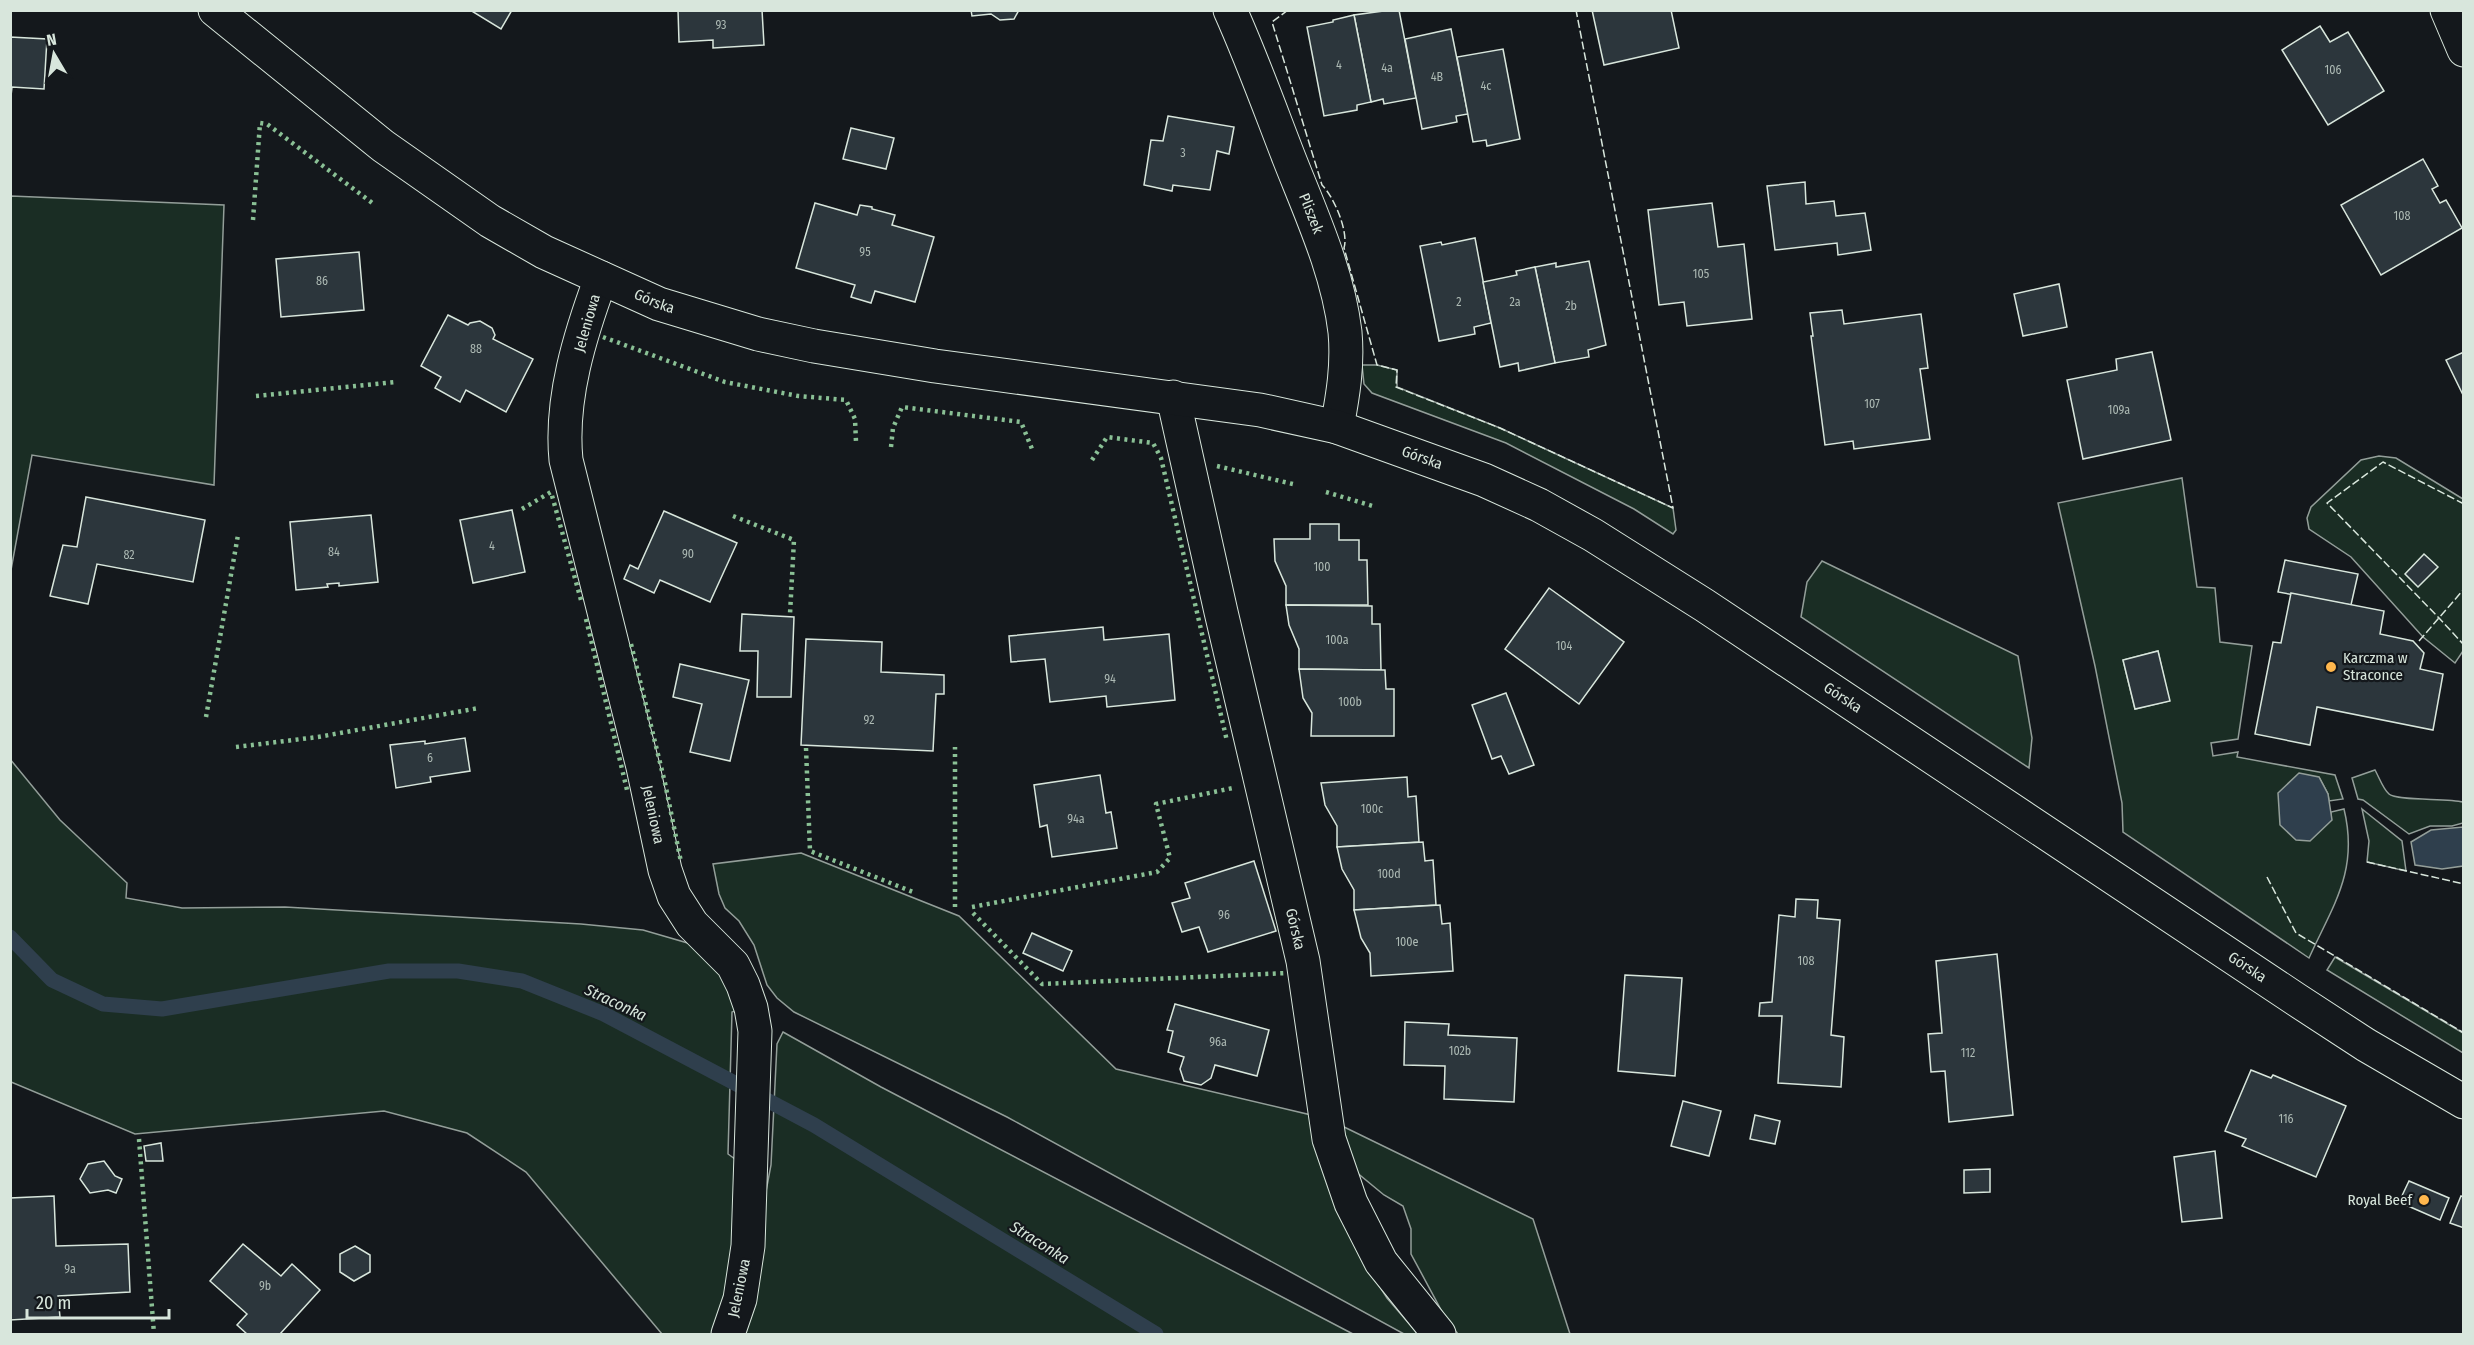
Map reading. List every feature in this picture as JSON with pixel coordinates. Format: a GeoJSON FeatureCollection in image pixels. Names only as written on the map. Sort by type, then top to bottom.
{"type":"FeatureCollection","features":[{"type":"Feature","properties":{"kind":"street","name":"Górska"},"geometry":{"type":"LineString","coordinates":[[215,10],[383,146],[490,221],[544,252],[659,304],[707,320],[814,346],[935,366],[1260,410],[1337,427],[1484,480],[1539,505],[1593,535],[1704,605],[2327,1019],[2463,1102]]}},
{"type":"Feature","properties":{"kind":"street","name":"Pliszek"},"geometry":{"type":"LineString","coordinates":[[1230,10],[1316,225],[1335,288],[1345,330],[1347,361],[1337,427]]}},
{"type":"Feature","properties":{"kind":"street"},"geometry":{"type":"LineString","coordinates":[[2447,10],[2463,50]]}},
{"type":"Feature","properties":{"kind":"street","name":"Jeleniowa"},"geometry":{"type":"LineString","coordinates":[[601,278],[588,313],[566,404],[563,431],[566,460],[643,767],[665,870],[674,896],[692,924],[733,965],[743,985],[754,1031],[748,1246],[740,1299],[728,1335]]}},
{"type":"Feature","properties":{"kind":"street","name":"Górska"},"geometry":{"type":"LineString","coordinates":[[1173,397],[1303,961],[1329,1139],[1351,1203],[1381,1262],[1439,1335]]}},
{"type":"Feature","properties":{"kind":"green space"},"geometry":{"type":"Polygon","coordinates":[[[11,196],[224,205],[214,485],[32,455],[11,570],[11,196]]]}},
{"type":"Feature","properties":{"kind":"green space"},"geometry":{"type":"Polygon","coordinates":[[[1362,365],[1377,365],[1397,370],[1397,387],[1500,428],[1673,508],[1676,530],[1673,534],[1634,509],[1506,443],[1372,393],[1364,384],[1362,365]]]}},
{"type":"Feature","properties":{"kind":"green space"},"geometry":{"type":"Polygon","coordinates":[[[2379,456],[2396,458],[2463,499],[2463,651],[2455,663],[2423,637],[2351,557],[2309,529],[2307,518],[2311,507],[2361,460],[2379,456]]]}},
{"type":"Feature","properties":{"kind":"green space"},"geometry":{"type":"Polygon","coordinates":[[[2182,478],[2197,587],[2215,588],[2220,642],[2252,646],[2238,739],[2211,743],[2213,756],[2238,752],[2237,757],[2335,775],[2343,799],[2329,801],[2319,777],[2331,820],[2331,812],[2344,809],[2348,831],[2348,851],[2346,869],[2335,904],[2309,958],[2123,832],[2122,803],[2095,666],[2058,503],[2182,478]],[[2158,651],[2123,660],[2135,709],[2169,701],[2158,651]]]}},
{"type":"Feature","properties":{"kind":"green space"},"geometry":{"type":"Polygon","coordinates":[[[1822,561],[2018,656],[2032,738],[2029,768],[1801,617],[1807,582],[1822,561]]]}},
{"type":"Feature","properties":{"kind":"green space"},"geometry":{"type":"Polygon","coordinates":[[[10,759],[60,820],[127,883],[126,898],[182,908],[285,907],[581,924],[643,930],[691,944],[725,978],[741,1009],[732,1012],[728,1154],[739,1162],[738,1238],[715,1334],[662,1334],[526,1172],[467,1133],[384,1111],[135,1134],[11,1082],[10,759]]]}},
{"type":"Feature","properties":{"kind":"green space"},"geometry":{"type":"Polygon","coordinates":[[[2375,770],[2385,789],[2394,796],[2463,802],[2463,823],[2452,826],[2430,826],[2409,834],[2363,800],[2358,799],[2352,778],[2375,770]]]}},
{"type":"Feature","properties":{"kind":"green space"},"geometry":{"type":"Polygon","coordinates":[[[2362,809],[2402,841],[2406,871],[2367,862],[2369,841],[2362,809]]]}},
{"type":"Feature","properties":{"kind":"green space"},"geometry":{"type":"Polygon","coordinates":[[[801,853],[959,916],[1116,1069],[1311,1115],[1366,1265],[1387,1298],[1418,1334],[1404,1334],[1007,1117],[794,1012],[777,998],[767,985],[754,945],[739,921],[725,908],[719,894],[713,864],[801,853]]]}},
{"type":"Feature","properties":{"kind":"green space"},"geometry":{"type":"Polygon","coordinates":[[[2335,957],[2463,1033],[2463,1053],[2327,970],[2335,957]]]}},
{"type":"Feature","properties":{"kind":"green space"},"geometry":{"type":"Polygon","coordinates":[[[783,1032],[881,1087],[1353,1334],[739,1334],[771,1165],[777,1044],[783,1032]]]}},
{"type":"Feature","properties":{"kind":"green space"},"geometry":{"type":"Polygon","coordinates":[[[1340,1125],[1533,1219],[1570,1334],[1458,1334],[1446,1319],[1411,1254],[1411,1229],[1403,1206],[1384,1195],[1355,1171],[1340,1125]]]}},
{"type":"Feature","properties":{"kind":"water"},"geometry":{"type":"Polygon","coordinates":[[[2299,773],[2319,777],[2328,794],[2332,820],[2310,841],[2296,840],[2280,825],[2278,793],[2299,773]]]}},
{"type":"Feature","properties":{"kind":"water"},"geometry":{"type":"Polygon","coordinates":[[[2463,827],[2463,866],[2442,869],[2415,865],[2411,842],[2431,830],[2463,827]]]}},
{"type":"Feature","properties":{"kind":"building"},"geometry":{"type":"Polygon","coordinates":[[[470,10],[512,10],[501,29],[470,10]]]}},
{"type":"Feature","properties":{"kind":"building"},"geometry":{"type":"Polygon","coordinates":[[[678,10],[762,10],[764,45],[713,48],[713,40],[679,42],[678,10]]]}},
{"type":"Feature","properties":{"kind":"building"},"geometry":{"type":"Polygon","coordinates":[[[971,10],[1019,10],[1014,19],[1000,20],[991,14],[972,16],[971,10]]]}},
{"type":"Feature","properties":{"kind":"building"},"geometry":{"type":"Polygon","coordinates":[[[1399,10],[1416,98],[1384,104],[1383,99],[1371,102],[1354,15],[1399,10]]]}},
{"type":"Feature","properties":{"kind":"building"},"geometry":{"type":"Polygon","coordinates":[[[1592,10],[1671,10],[1679,48],[1604,65],[1592,10]]]}},
{"type":"Feature","properties":{"kind":"building"},"geometry":{"type":"Polygon","coordinates":[[[1354,15],[1371,102],[1357,105],[1357,110],[1324,116],[1307,27],[1354,15]]]}},
{"type":"Feature","properties":{"kind":"building"},"geometry":{"type":"Polygon","coordinates":[[[2320,26],[2330,42],[2348,32],[2384,91],[2328,125],[2282,50],[2320,26]]]}},
{"type":"Feature","properties":{"kind":"building"},"geometry":{"type":"Polygon","coordinates":[[[1451,29],[1468,114],[1456,116],[1457,122],[1422,129],[1405,39],[1451,29]]]}},
{"type":"Feature","properties":{"kind":"building"},"geometry":{"type":"Polygon","coordinates":[[[10,37],[47,39],[44,89],[12,87],[10,105],[10,37]]]}},
{"type":"Feature","properties":{"kind":"building"},"geometry":{"type":"Polygon","coordinates":[[[1503,49],[1520,139],[1487,146],[1486,140],[1473,142],[1457,57],[1503,49]]]}},
{"type":"Feature","properties":{"kind":"building"},"geometry":{"type":"Polygon","coordinates":[[[1168,116],[1234,127],[1229,154],[1217,151],[1210,190],[1173,185],[1172,191],[1144,185],[1151,140],[1163,141],[1168,116]]]}},
{"type":"Feature","properties":{"kind":"building"},"geometry":{"type":"Polygon","coordinates":[[[851,128],[894,138],[886,169],[843,159],[851,128]]]}},
{"type":"Feature","properties":{"kind":"building"},"geometry":{"type":"Polygon","coordinates":[[[2423,159],[2438,186],[2432,189],[2440,203],[2446,200],[2462,228],[2381,275],[2341,205],[2423,159]]]}},
{"type":"Feature","properties":{"kind":"building"},"geometry":{"type":"Polygon","coordinates":[[[1805,182],[1806,204],[1834,201],[1836,216],[1865,213],[1871,250],[1838,255],[1837,243],[1775,250],[1767,186],[1805,182]]]}},
{"type":"Feature","properties":{"kind":"building"},"geometry":{"type":"Polygon","coordinates":[[[815,203],[857,215],[860,205],[872,207],[872,209],[895,215],[892,225],[934,237],[915,302],[875,291],[871,303],[851,297],[855,285],[796,268],[815,203]]]}},
{"type":"Feature","properties":{"kind":"building"},"geometry":{"type":"Polygon","coordinates":[[[1712,203],[1718,247],[1744,244],[1752,319],[1687,326],[1684,302],[1659,305],[1648,210],[1712,203]]]}},
{"type":"Feature","properties":{"kind":"building"},"geometry":{"type":"Polygon","coordinates":[[[1475,238],[1491,323],[1474,327],[1475,334],[1439,341],[1420,246],[1441,242],[1442,245],[1475,238]]]}},
{"type":"Feature","properties":{"kind":"building"},"geometry":{"type":"Polygon","coordinates":[[[359,252],[364,310],[281,317],[276,259],[359,252]]]}},
{"type":"Feature","properties":{"kind":"building"},"geometry":{"type":"Polygon","coordinates":[[[1589,261],[1606,345],[1588,350],[1589,357],[1555,363],[1535,267],[1556,263],[1556,267],[1589,261]]]}},
{"type":"Feature","properties":{"kind":"building"},"geometry":{"type":"Polygon","coordinates":[[[1535,267],[1555,363],[1519,371],[1518,363],[1500,367],[1483,282],[1517,275],[1516,271],[1535,267]]]}},
{"type":"Feature","properties":{"kind":"building"},"geometry":{"type":"Polygon","coordinates":[[[2059,284],[2067,327],[2023,336],[2014,294],[2059,284]]]}},
{"type":"Feature","properties":{"kind":"building"},"geometry":{"type":"Polygon","coordinates":[[[1842,310],[1844,324],[1921,314],[1928,368],[1920,369],[1930,439],[1854,449],[1853,441],[1825,445],[1810,313],[1842,310]]]}},
{"type":"Feature","properties":{"kind":"building"},"geometry":{"type":"Polygon","coordinates":[[[448,315],[468,325],[480,321],[492,328],[495,335],[493,339],[533,359],[506,412],[466,390],[460,402],[435,388],[441,377],[421,366],[448,315]]]}},
{"type":"Feature","properties":{"kind":"building"},"geometry":{"type":"Polygon","coordinates":[[[2152,352],[2171,440],[2083,459],[2067,380],[2117,370],[2116,359],[2152,352]]]}},
{"type":"Feature","properties":{"kind":"building"},"geometry":{"type":"Polygon","coordinates":[[[2464,352],[2464,397],[2446,360],[2464,352]]]}},
{"type":"Feature","properties":{"kind":"building"},"geometry":{"type":"Polygon","coordinates":[[[86,497],[205,520],[193,582],[97,564],[88,604],[50,596],[63,545],[77,547],[86,497]]]}},
{"type":"Feature","properties":{"kind":"building"},"geometry":{"type":"Polygon","coordinates":[[[512,510],[525,572],[473,583],[460,520],[512,510]]]}},
{"type":"Feature","properties":{"kind":"building"},"geometry":{"type":"Polygon","coordinates":[[[664,511],[737,543],[710,602],[660,580],[654,593],[624,579],[630,565],[638,569],[664,511]]]}},
{"type":"Feature","properties":{"kind":"building"},"geometry":{"type":"Polygon","coordinates":[[[371,515],[378,582],[339,586],[339,583],[327,584],[328,587],[296,590],[290,522],[371,515]]]}},
{"type":"Feature","properties":{"kind":"building"},"geometry":{"type":"Polygon","coordinates":[[[1310,524],[1339,524],[1339,540],[1359,540],[1359,560],[1367,560],[1368,605],[1286,605],[1286,586],[1275,561],[1274,539],[1310,539],[1310,524]]]}},
{"type":"Feature","properties":{"kind":"building"},"geometry":{"type":"Polygon","coordinates":[[[2424,554],[2438,567],[2418,587],[2405,574],[2424,554]]]}},
{"type":"Feature","properties":{"kind":"building"},"geometry":{"type":"Polygon","coordinates":[[[2285,560],[2358,574],[2351,605],[2278,592],[2285,560]]]}},
{"type":"Feature","properties":{"kind":"building"},"geometry":{"type":"Polygon","coordinates":[[[1549,588],[1624,642],[1579,704],[1505,649],[1549,588]]]}},
{"type":"Feature","properties":{"kind":"building"},"geometry":{"type":"Polygon","coordinates":[[[2291,593],[2384,611],[2380,634],[2413,641],[2424,653],[2420,669],[2443,674],[2433,730],[2317,707],[2310,745],[2255,734],[2273,642],[2281,643],[2291,593]]]}},
{"type":"Feature","properties":{"kind":"building"},"geometry":{"type":"Polygon","coordinates":[[[1286,605],[1372,606],[1372,624],[1380,624],[1381,670],[1299,669],[1299,649],[1289,625],[1286,605]]]}},
{"type":"Feature","properties":{"kind":"building"},"geometry":{"type":"Polygon","coordinates":[[[742,614],[794,617],[791,697],[757,697],[758,651],[740,651],[742,614]]]}},
{"type":"Feature","properties":{"kind":"building"},"geometry":{"type":"Polygon","coordinates":[[[1103,627],[1104,640],[1169,634],[1175,700],[1107,707],[1106,696],[1050,702],[1045,659],[1011,662],[1009,636],[1103,627]]]}},
{"type":"Feature","properties":{"kind":"building"},"geometry":{"type":"Polygon","coordinates":[[[806,639],[882,642],[881,672],[944,675],[944,694],[936,694],[933,751],[801,745],[806,639]]]}},
{"type":"Feature","properties":{"kind":"building"},"geometry":{"type":"Polygon","coordinates":[[[2158,651],[2170,701],[2135,709],[2123,660],[2158,651]]]}},
{"type":"Feature","properties":{"kind":"building"},"geometry":{"type":"Polygon","coordinates":[[[680,664],[749,680],[730,761],[690,752],[702,704],[673,697],[680,664]]]}},
{"type":"Feature","properties":{"kind":"building"},"geometry":{"type":"Polygon","coordinates":[[[1299,669],[1385,670],[1386,689],[1394,689],[1394,736],[1311,736],[1312,713],[1303,698],[1299,669]]]}},
{"type":"Feature","properties":{"kind":"building"},"geometry":{"type":"Polygon","coordinates":[[[1506,693],[1534,765],[1509,774],[1501,756],[1492,759],[1472,705],[1506,693]]]}},
{"type":"Feature","properties":{"kind":"building"},"geometry":{"type":"Polygon","coordinates":[[[465,738],[470,771],[430,777],[431,782],[396,788],[390,745],[425,741],[425,744],[465,738]]]}},
{"type":"Feature","properties":{"kind":"building"},"geometry":{"type":"Polygon","coordinates":[[[1100,775],[1106,813],[1111,812],[1117,848],[1052,857],[1047,825],[1040,827],[1034,785],[1100,775]]]}},
{"type":"Feature","properties":{"kind":"building"},"geometry":{"type":"Polygon","coordinates":[[[1407,777],[1408,797],[1416,796],[1419,842],[1337,847],[1337,826],[1325,805],[1321,783],[1407,777]]]}},
{"type":"Feature","properties":{"kind":"building"},"geometry":{"type":"Polygon","coordinates":[[[1423,842],[1425,861],[1433,860],[1436,905],[1354,910],[1354,890],[1342,869],[1337,847],[1423,842]]]}},
{"type":"Feature","properties":{"kind":"building"},"geometry":{"type":"Polygon","coordinates":[[[1254,861],[1276,931],[1208,952],[1199,927],[1182,932],[1172,903],[1190,898],[1185,883],[1254,861]]]}},
{"type":"Feature","properties":{"kind":"building"},"geometry":{"type":"Polygon","coordinates":[[[1796,899],[1818,900],[1817,918],[1840,920],[1831,1035],[1844,1037],[1841,1087],[1778,1083],[1782,1016],[1759,1016],[1760,1003],[1772,1002],[1779,915],[1795,917],[1796,899]]]}},
{"type":"Feature","properties":{"kind":"building"},"geometry":{"type":"Polygon","coordinates":[[[1440,905],[1442,924],[1450,923],[1453,971],[1371,976],[1370,953],[1361,938],[1354,910],[1440,905]]]}},
{"type":"Feature","properties":{"kind":"building"},"geometry":{"type":"Polygon","coordinates":[[[1032,933],[1072,951],[1063,971],[1023,953],[1032,933]]]}},
{"type":"Feature","properties":{"kind":"building"},"geometry":{"type":"Polygon","coordinates":[[[1997,954],[2013,1115],[1949,1122],[1945,1071],[1931,1072],[1928,1034],[1942,1033],[1936,961],[1997,954]]]}},
{"type":"Feature","properties":{"kind":"building"},"geometry":{"type":"Polygon","coordinates":[[[1625,975],[1682,978],[1675,1076],[1618,1071],[1625,975]]]}},
{"type":"Feature","properties":{"kind":"building"},"geometry":{"type":"Polygon","coordinates":[[[1175,1004],[1269,1030],[1257,1076],[1215,1065],[1211,1078],[1201,1085],[1184,1081],[1180,1069],[1184,1057],[1168,1052],[1173,1031],[1167,1030],[1175,1004]]]}},
{"type":"Feature","properties":{"kind":"building"},"geometry":{"type":"Polygon","coordinates":[[[1405,1022],[1449,1024],[1448,1035],[1517,1038],[1514,1102],[1444,1099],[1445,1066],[1404,1065],[1405,1022]]]}},
{"type":"Feature","properties":{"kind":"building"},"geometry":{"type":"Polygon","coordinates":[[[2251,1070],[2271,1078],[2273,1075],[2346,1106],[2316,1177],[2242,1146],[2246,1139],[2225,1131],[2251,1070]]]}},
{"type":"Feature","properties":{"kind":"building"},"geometry":{"type":"Polygon","coordinates":[[[1683,1101],[1721,1111],[1709,1156],[1671,1146],[1683,1101]]]}},
{"type":"Feature","properties":{"kind":"building"},"geometry":{"type":"Polygon","coordinates":[[[1755,1115],[1780,1121],[1775,1144],[1750,1139],[1755,1115]]]}},
{"type":"Feature","properties":{"kind":"building"},"geometry":{"type":"Polygon","coordinates":[[[161,1143],[163,1161],[146,1161],[144,1146],[161,1143]]]}},
{"type":"Feature","properties":{"kind":"building"},"geometry":{"type":"Polygon","coordinates":[[[2215,1151],[2222,1218],[2182,1222],[2174,1157],[2215,1151]]]}},
{"type":"Feature","properties":{"kind":"building"},"geometry":{"type":"Polygon","coordinates":[[[104,1161],[115,1176],[122,1179],[116,1193],[108,1190],[90,1193],[80,1179],[88,1164],[104,1161]]]}},
{"type":"Feature","properties":{"kind":"building"},"geometry":{"type":"Polygon","coordinates":[[[1990,1169],[1990,1192],[1964,1193],[1964,1170],[1990,1169]]]}},
{"type":"Feature","properties":{"kind":"building","name":"Royal Beef"},"geometry":{"type":"Polygon","coordinates":[[[2409,1181],[2449,1198],[2440,1220],[2399,1202],[2409,1181]]]}},
{"type":"Feature","properties":{"kind":"building"},"geometry":{"type":"Polygon","coordinates":[[[54,1196],[56,1246],[128,1244],[130,1292],[58,1296],[60,1317],[10,1320],[10,1198],[54,1196]]]}},
{"type":"Feature","properties":{"kind":"building"},"geometry":{"type":"Polygon","coordinates":[[[2461,1196],[2464,1197],[2464,1228],[2450,1223],[2461,1196]]]}},
{"type":"Feature","properties":{"kind":"building"},"geometry":{"type":"Polygon","coordinates":[[[243,1244],[281,1276],[292,1264],[320,1290],[280,1334],[247,1334],[237,1325],[247,1314],[210,1281],[243,1244]]]}},
{"type":"Feature","properties":{"kind":"building"},"geometry":{"type":"Polygon","coordinates":[[[355,1246],[370,1255],[370,1272],[354,1281],[340,1272],[340,1254],[355,1246]]]}},
{"type":"Feature","properties":{"kind":"waterway","name":"Straconka"},"geometry":{"type":"LineString","coordinates":[[10,937],[52,980],[103,1004],[162,1009],[389,971],[458,971],[522,981],[604,1014],[814,1125],[1156,1334]]}},
{"type":"Feature","properties":{"kind":"hedge"},"geometry":{"type":"LineString","coordinates":[[253,220],[260,123],[267,124],[375,205]]}},
{"type":"Feature","properties":{"kind":"hedge"},"geometry":{"type":"LineString","coordinates":[[603,337],[725,382],[798,396],[846,400],[855,419],[856,442]]}},
{"type":"Feature","properties":{"kind":"hedge"},"geometry":{"type":"LineString","coordinates":[[256,396],[395,382]]}},
{"type":"Feature","properties":{"kind":"hedge"},"geometry":{"type":"LineString","coordinates":[[891,447],[893,428],[902,407],[1021,422],[1032,449]]}},
{"type":"Feature","properties":{"kind":"hedge"},"geometry":{"type":"LineString","coordinates":[[1092,460],[1107,437],[1153,443],[1161,458],[1227,741]]}},
{"type":"Feature","properties":{"kind":"hedge"},"geometry":{"type":"LineString","coordinates":[[1217,466],[1297,485]]}},
{"type":"Feature","properties":{"kind":"hedge"},"geometry":{"type":"LineString","coordinates":[[522,509],[551,492],[581,600]]}},
{"type":"Feature","properties":{"kind":"hedge"},"geometry":{"type":"LineString","coordinates":[[1326,492],[1376,507]]}},
{"type":"Feature","properties":{"kind":"hedge"},"geometry":{"type":"LineString","coordinates":[[733,516],[794,540],[790,614]]}},
{"type":"Feature","properties":{"kind":"hedge"},"geometry":{"type":"LineString","coordinates":[[206,717],[238,535]]}},
{"type":"Feature","properties":{"kind":"hedge"},"geometry":{"type":"LineString","coordinates":[[586,619],[628,794]]}},
{"type":"Feature","properties":{"kind":"hedge"},"geometry":{"type":"LineString","coordinates":[[631,644],[665,783],[681,862]]}},
{"type":"Feature","properties":{"kind":"hedge"},"geometry":{"type":"LineString","coordinates":[[236,747],[318,737],[479,708]]}},
{"type":"Feature","properties":{"kind":"hedge"},"geometry":{"type":"LineString","coordinates":[[955,747],[955,907]]}},
{"type":"Feature","properties":{"kind":"hedge"},"geometry":{"type":"LineString","coordinates":[[806,748],[810,851],[913,892]]}},
{"type":"Feature","properties":{"kind":"hedge"},"geometry":{"type":"LineString","coordinates":[[972,907],[1157,872],[1170,858],[1156,804],[1233,788]]}},
{"type":"Feature","properties":{"kind":"hedge"},"geometry":{"type":"LineString","coordinates":[[973,913],[1042,984],[1287,973]]}},
{"type":"Feature","properties":{"kind":"hedge"},"geometry":{"type":"LineString","coordinates":[[139,1139],[154,1334]]}},
{"type":"Feature","properties":{"kind":"fence"},"geometry":{"type":"LineString","coordinates":[[1288,10],[1272,22],[1322,185],[1336,206],[1342,224],[1344,248],[1377,365],[1397,370],[1396,387],[1500,428],[1673,508],[1576,10]]}},
{"type":"Feature","properties":{"kind":"fence"},"geometry":{"type":"LineString","coordinates":[[2464,504],[2383,462],[2327,503],[2464,645]]}},
{"type":"Feature","properties":{"kind":"fence"},"geometry":{"type":"LineString","coordinates":[[2419,641],[2464,589]]}},
{"type":"Feature","properties":{"kind":"fence"},"geometry":{"type":"LineString","coordinates":[[2367,862],[2464,884]]}},
{"type":"Feature","properties":{"kind":"fence"},"geometry":{"type":"LineString","coordinates":[[2267,877],[2296,933],[2464,1033]]}},
{"type":"Feature","properties":{"kind":"place","name":"Karczma w Straconce"},"geometry":{"type":"Point","coordinates":[2331,667]}},
{"type":"Feature","properties":{"kind":"place","name":"Royal Beef"},"geometry":{"type":"Point","coordinates":[2424,1200]}}]}
